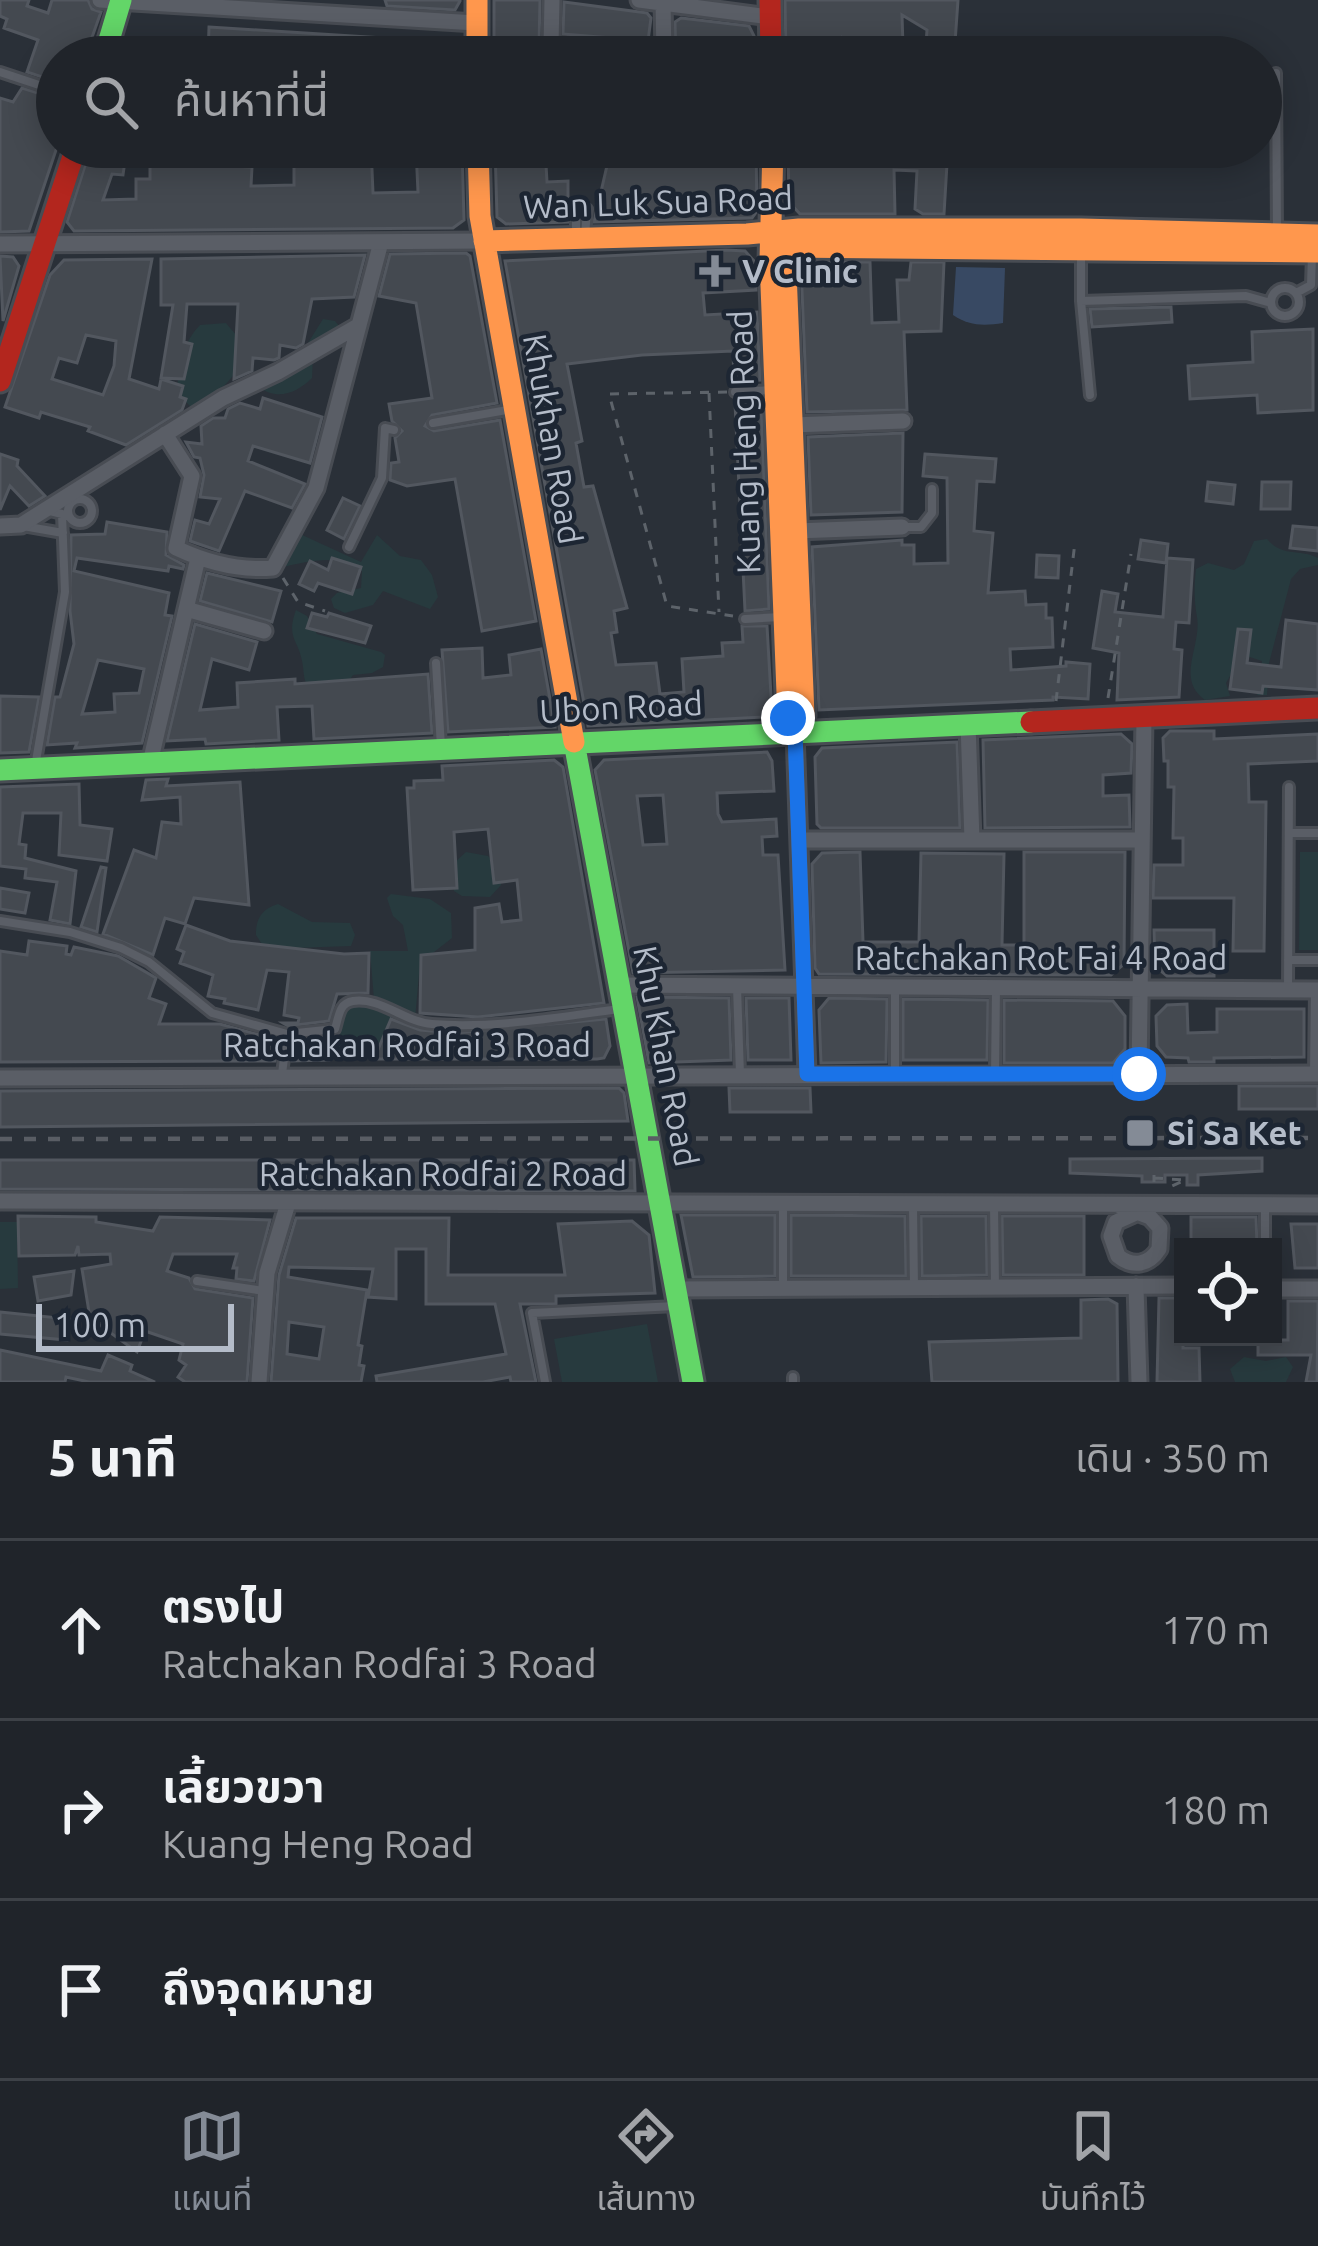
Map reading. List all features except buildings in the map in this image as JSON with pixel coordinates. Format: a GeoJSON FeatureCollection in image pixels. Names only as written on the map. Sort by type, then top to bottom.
{"type":"FeatureCollection","features":[{"type":"Feature","properties":{"kind":"main road"},"geometry":{"type":"LineString","coordinates":[[108,36],[114,1]]}},
{"type":"Feature","properties":{"kind":"main road"},"geometry":{"type":"LineString","coordinates":[[0,381],[69,168]]}},
{"type":"Feature","properties":{"kind":"main road","name":"Khukhan Road"},"geometry":{"type":"LineString","coordinates":[[479,168],[484,241],[574,742]]}},
{"type":"Feature","properties":{"kind":"main road","name":"Kuang Heng Road"},"geometry":{"type":"LineString","coordinates":[[773,168],[792,425],[804,716],[795,732]]}},
{"type":"Feature","properties":{"kind":"main road","name":"Wan Luk Sua Road"},"geometry":{"type":"LineString","coordinates":[[484,241],[1277,234],[1316,246]]}},
{"type":"Feature","properties":{"kind":"main road","name":"Wan Luk Sua Road"},"geometry":{"type":"LineString","coordinates":[[1081,238],[1316,246]]}},
{"type":"Feature","properties":{"kind":"main road","name":"Kuang Heng Road"},"geometry":{"type":"LineString","coordinates":[[777,240],[775,390],[788,718],[795,732]]}},
{"type":"Feature","properties":{"kind":"main road","name":"Ubon Road"},"geometry":{"type":"LineString","coordinates":[[0,770],[1318,708]]}},
{"type":"Feature","properties":{"kind":"main road","name":"Khu Khan Road"},"geometry":{"type":"LineString","coordinates":[[574,742],[693,1382]]}},
{"type":"Feature","properties":{"kind":"street"},"geometry":{"type":"LineString","coordinates":[[551,36],[552,0]]}},
{"type":"Feature","properties":{"kind":"street"},"geometry":{"type":"LineString","coordinates":[[639,0],[770,8]]}},
{"type":"Feature","properties":{"kind":"street"},"geometry":{"type":"LineString","coordinates":[[114,1],[477,11]]}},
{"type":"Feature","properties":{"kind":"street"},"geometry":{"type":"LineString","coordinates":[[663,2],[664,36]]}},
{"type":"Feature","properties":{"kind":"street","name":"Wan Luk Sua Road"},"geometry":{"type":"LineString","coordinates":[[0,244],[484,241]]}},
{"type":"Feature","properties":{"kind":"street"},"geometry":{"type":"LineString","coordinates":[[165,434],[192,476],[176,548],[198,559],[246,570],[273,568],[316,488],[381,242]]}},
{"type":"Feature","properties":{"kind":"street"},"geometry":{"type":"LineString","coordinates":[[0,526],[21,526],[58,512],[165,434],[356,327]]}},
{"type":"Feature","properties":{"kind":"street"},"geometry":{"type":"LineString","coordinates":[[792,425],[903,421]]}},
{"type":"Feature","properties":{"kind":"street"},"geometry":{"type":"LineString","coordinates":[[796,531],[902,527]]}},
{"type":"Feature","properties":{"kind":"street"},"geometry":{"type":"LineString","coordinates":[[150,763],[198,559]]}},
{"type":"Feature","properties":{"kind":"street"},"geometry":{"type":"LineString","coordinates":[[186,609],[264,631]]}},
{"type":"Feature","properties":{"kind":"street"},"geometry":{"type":"LineString","coordinates":[[1139,1074],[1144,716]]}},
{"type":"Feature","properties":{"kind":"street"},"geometry":{"type":"LineString","coordinates":[[968,724],[972,840]]}},
{"type":"Feature","properties":{"kind":"street","name":"Kuang Heng Road"},"geometry":{"type":"LineString","coordinates":[[795,732],[807,1074]]}},
{"type":"Feature","properties":{"kind":"street"},"geometry":{"type":"LineString","coordinates":[[799,840],[1142,840]]}},
{"type":"Feature","properties":{"kind":"street","name":"Ratchakan Rot Fai 4 Road"},"geometry":{"type":"LineString","coordinates":[[619,985],[1316,990]]}},
{"type":"Feature","properties":{"kind":"street","name":"Ratchakan Rodfai 3 Road"},"geometry":{"type":"LineString","coordinates":[[0,1078],[1316,1074]]}},
{"type":"Feature","properties":{"kind":"street","name":"Ratchakan Rodfai 2 Road"},"geometry":{"type":"LineString","coordinates":[[0,1202],[1114,1203],[1136,1208]]}},
{"type":"Feature","properties":{"kind":"street"},"geometry":{"type":"LineString","coordinates":[[259,1382],[267,1273],[288,1203]]}},
{"type":"Feature","properties":{"kind":"street"},"geometry":{"type":"LineString","coordinates":[[1160,1228],[1178,1204]]}},
{"type":"Feature","properties":{"kind":"street"},"geometry":{"type":"LineString","coordinates":[[1136,1208],[1160,1228],[1162,1242],[1150,1260],[1137,1264],[1124,1260],[1111,1244],[1113,1229],[1136,1208],[1318,1205]]}},
{"type":"Feature","properties":{"kind":"street"},"geometry":{"type":"LineString","coordinates":[[1106,1285],[1124,1260]]}},
{"type":"Feature","properties":{"kind":"street"},"geometry":{"type":"LineString","coordinates":[[1150,1260],[1164,1286]]}},
{"type":"Feature","properties":{"kind":"street"},"geometry":{"type":"LineString","coordinates":[[1136,1286],[1138,1382]]}},
{"type":"Feature","properties":{"kind":"street"},"geometry":{"type":"LineString","coordinates":[[677,1297],[784,1288],[1174,1286]]}},
{"type":"Feature","properties":{"kind":"street"},"geometry":{"type":"LineString","coordinates":[[1282,1289],[1318,1289]]}},
{"type":"Feature","properties":{"kind":"lane"},"geometry":{"type":"LineString","coordinates":[[0,72],[36,84]]}},
{"type":"Feature","properties":{"kind":"lane"},"geometry":{"type":"LineString","coordinates":[[1277,168],[1277,234]]}},
{"type":"Feature","properties":{"kind":"lane"},"geometry":{"type":"LineString","coordinates":[[580,238],[581,209]]}},
{"type":"Feature","properties":{"kind":"lane"},"geometry":{"type":"LineString","coordinates":[[1081,238],[1081,301],[1090,395]]}},
{"type":"Feature","properties":{"kind":"lane"},"geometry":{"type":"LineString","coordinates":[[1271,303],[1280,289],[1297,293],[1311,285],[1316,246]]}},
{"type":"Feature","properties":{"kind":"lane"},"geometry":{"type":"LineString","coordinates":[[1081,301],[1246,296],[1271,303],[1276,313],[1288,316],[1298,310],[1297,293]]}},
{"type":"Feature","properties":{"kind":"lane"},"geometry":{"type":"LineString","coordinates":[[735,392],[775,390]]}},
{"type":"Feature","properties":{"kind":"lane"},"geometry":{"type":"LineString","coordinates":[[433,423],[514,409]]}},
{"type":"Feature","properties":{"kind":"lane"},"geometry":{"type":"LineString","coordinates":[[349,547],[382,478],[385,428],[394,430]]}},
{"type":"Feature","properties":{"kind":"lane"},"geometry":{"type":"LineString","coordinates":[[902,527],[921,527],[932,513],[932,489]]}},
{"type":"Feature","properties":{"kind":"lane"},"geometry":{"type":"LineString","coordinates":[[34,769],[65,592],[58,512]]}},
{"type":"Feature","properties":{"kind":"lane"},"geometry":{"type":"LineString","coordinates":[[21,526],[63,533]]}},
{"type":"Feature","properties":{"kind":"lane"},"geometry":{"type":"LineString","coordinates":[[746,619],[784,617]]}},
{"type":"Feature","properties":{"kind":"lane"},"geometry":{"type":"LineString","coordinates":[[436,663],[441,749]]}},
{"type":"Feature","properties":{"kind":"lane"},"geometry":{"type":"LineString","coordinates":[[1288,990],[1289,787]]}},
{"type":"Feature","properties":{"kind":"lane"},"geometry":{"type":"LineString","coordinates":[[1289,832],[1318,832]]}},
{"type":"Feature","properties":{"kind":"lane"},"geometry":{"type":"LineString","coordinates":[[0,921],[70,932],[121,948],[149,962],[212,1013],[287,1034],[335,1029],[347,1001],[368,1000],[416,1023],[439,1025],[545,1019],[623,1008]]}},
{"type":"Feature","properties":{"kind":"lane"},"geometry":{"type":"LineString","coordinates":[[1288,960],[1318,960]]}},
{"type":"Feature","properties":{"kind":"lane"},"geometry":{"type":"LineString","coordinates":[[737,986],[740,1075]]}},
{"type":"Feature","properties":{"kind":"lane"},"geometry":{"type":"LineString","coordinates":[[895,987],[895,1074]]}},
{"type":"Feature","properties":{"kind":"lane"},"geometry":{"type":"LineString","coordinates":[[995,1074],[996,988]]}},
{"type":"Feature","properties":{"kind":"lane"},"geometry":{"type":"LineString","coordinates":[[1316,990],[1316,1074]]}},
{"type":"Feature","properties":{"kind":"lane"},"geometry":{"type":"LineString","coordinates":[[282,1076],[287,1034]]}},
{"type":"Feature","properties":{"kind":"lane"},"geometry":{"type":"LineString","coordinates":[[783,1204],[784,1288]]}},
{"type":"Feature","properties":{"kind":"lane"},"geometry":{"type":"LineString","coordinates":[[914,1204],[914,1287]]}},
{"type":"Feature","properties":{"kind":"lane"},"geometry":{"type":"LineString","coordinates":[[994,1204],[994,1286]]}},
{"type":"Feature","properties":{"kind":"lane"},"geometry":{"type":"LineString","coordinates":[[1265,1205],[1265,1238]]}},
{"type":"Feature","properties":{"kind":"lane"},"geometry":{"type":"LineString","coordinates":[[197,1281],[265,1291]]}},
{"type":"Feature","properties":{"kind":"lane"},"geometry":{"type":"LineString","coordinates":[[545,1382],[532,1313],[677,1297]]}},
{"type":"Feature","properties":{"kind":"path"},"geometry":{"type":"LineString","coordinates":[[735,392],[609,394],[667,606],[746,619]]}},
{"type":"Feature","properties":{"kind":"path"},"geometry":{"type":"LineString","coordinates":[[709,393],[719,614]]}},
{"type":"Feature","properties":{"kind":"path"},"geometry":{"type":"LineString","coordinates":[[1053,720],[1075,542]]}},
{"type":"Feature","properties":{"kind":"path"},"geometry":{"type":"LineString","coordinates":[[1106,718],[1131,554]]}},
{"type":"Feature","properties":{"kind":"path"},"geometry":{"type":"LineString","coordinates":[[273,568],[298,602],[325,610]]}},
{"type":"Feature","properties":{"kind":"path"},"geometry":{"type":"LineString","coordinates":[[1154,1178],[1185,1180],[1172,1186]]}},
{"type":"Feature","properties":{"kind":"green space"},"geometry":{"type":"Polygon","coordinates":[[[323,319],[340,327],[336,342],[313,354],[312,378],[287,393],[273,394],[259,387],[259,374],[303,351],[323,319]]]}},
{"type":"Feature","properties":{"kind":"green space"},"geometry":{"type":"Polygon","coordinates":[[[226,323],[242,344],[239,366],[217,392],[191,407],[178,394],[185,348],[200,325],[226,323]]]}},
{"type":"Feature","properties":{"kind":"green space"},"geometry":{"type":"Polygon","coordinates":[[[300,534],[361,562],[377,535],[400,556],[421,560],[432,575],[438,597],[430,609],[383,591],[373,605],[345,613],[334,608],[331,599],[337,593],[361,588],[362,571],[334,560],[283,567],[300,534]]]}},
{"type":"Feature","properties":{"kind":"green space"},"geometry":{"type":"Polygon","coordinates":[[[1267,539],[1279,549],[1318,558],[1318,565],[1300,569],[1291,579],[1269,663],[1267,695],[1257,695],[1262,661],[1250,657],[1238,662],[1226,683],[1230,696],[1205,700],[1196,692],[1191,672],[1198,628],[1196,569],[1208,563],[1234,570],[1244,564],[1254,541],[1267,539]]]}},
{"type":"Feature","properties":{"kind":"green space"},"geometry":{"type":"Polygon","coordinates":[[[296,610],[307,616],[317,634],[381,652],[383,667],[353,675],[346,685],[320,695],[305,680],[292,633],[296,610]]]}},
{"type":"Feature","properties":{"kind":"green space"},"geometry":{"type":"Polygon","coordinates":[[[466,852],[488,856],[503,872],[501,885],[490,897],[462,896],[454,891],[454,863],[466,852]]]}},
{"type":"Feature","properties":{"kind":"green space"},"geometry":{"type":"Polygon","coordinates":[[[1300,852],[1318,852],[1318,950],[1299,950],[1300,852]]]}},
{"type":"Feature","properties":{"kind":"green space"},"geometry":{"type":"Polygon","coordinates":[[[391,894],[430,899],[451,913],[452,938],[420,963],[415,1019],[374,999],[370,951],[408,951],[403,925],[393,916],[387,898],[391,894]]]}},
{"type":"Feature","properties":{"kind":"green space"},"geometry":{"type":"Polygon","coordinates":[[[278,904],[312,922],[350,923],[355,935],[351,946],[265,949],[256,935],[257,924],[264,912],[278,904]]]}},
{"type":"Feature","properties":{"kind":"green space"},"geometry":{"type":"Polygon","coordinates":[[[366,1004],[392,1017],[374,1059],[329,1060],[331,1037],[337,1035],[348,1005],[366,1004]]]}},
{"type":"Feature","properties":{"kind":"green space"},"geometry":{"type":"Polygon","coordinates":[[[0,1222],[17,1222],[18,1288],[0,1289],[0,1222]]]}},
{"type":"Feature","properties":{"kind":"green space"},"geometry":{"type":"Polygon","coordinates":[[[647,1324],[658,1382],[562,1382],[554,1339],[647,1324]]]}},
{"type":"Feature","properties":{"kind":"green space"},"geometry":{"type":"Polygon","coordinates":[[[1244,1357],[1266,1361],[1286,1357],[1293,1367],[1286,1382],[1235,1382],[1230,1369],[1244,1357]]]}},
{"type":"Feature","properties":{"kind":"water"},"geometry":{"type":"Polygon","coordinates":[[[956,267],[1005,268],[1003,323],[977,324],[953,315],[956,267]]]}},
{"type":"Feature","properties":{"kind":"railway"},"geometry":{"type":"LineString","coordinates":[[0,1139],[1318,1138]]}},
{"type":"Feature","properties":{"kind":"traffic: fast"},"geometry":{"type":"LineString","coordinates":[[110,36],[121,0]]}},
{"type":"Feature","properties":{"kind":"traffic: fast"},"geometry":{"type":"LineString","coordinates":[[0,770],[1031,722]]}},
{"type":"Feature","properties":{"kind":"traffic: fast"},"geometry":{"type":"LineString","coordinates":[[574,742],[693,1382]]}},
{"type":"Feature","properties":{"kind":"traffic: slow"},"geometry":{"type":"LineString","coordinates":[[477,0],[477,36]]}},
{"type":"Feature","properties":{"kind":"traffic: slow"},"geometry":{"type":"LineString","coordinates":[[479,168],[480,216],[574,742]]}},
{"type":"Feature","properties":{"kind":"traffic: slow"},"geometry":{"type":"LineString","coordinates":[[772,168],[770,260],[788,718],[795,732]]}},
{"type":"Feature","properties":{"kind":"traffic: slow"},"geometry":{"type":"LineString","coordinates":[[484,241],[799,229],[1318,235]]}},
{"type":"Feature","properties":{"kind":"traffic: slow"},"geometry":{"type":"LineString","coordinates":[[785,247],[1318,252]]}},
{"type":"Feature","properties":{"kind":"traffic: slow"},"geometry":{"type":"LineString","coordinates":[[785,247],[804,716],[795,732]]}},
{"type":"Feature","properties":{"kind":"traffic: jam"},"geometry":{"type":"LineString","coordinates":[[770,0],[771,36]]}},
{"type":"Feature","properties":{"kind":"traffic: jam"},"geometry":{"type":"LineString","coordinates":[[0,381],[69,168]]}},
{"type":"Feature","properties":{"kind":"traffic: jam"},"geometry":{"type":"LineString","coordinates":[[1031,722],[1318,708]]}},
{"type":"Feature","properties":{"kind":"place","name":"V Clinic"},"geometry":{"type":"Point","coordinates":[715,271]}},
{"type":"Feature","properties":{"kind":"place","name":"Si Sa Ket"},"geometry":{"type":"Point","coordinates":[1140,1133]}},
{"type":"Feature","properties":{"kind":"route"},"geometry":{"type":"LineString","coordinates":[[788,718],[795,732],[807,1074],[1139,1074]]}}]}
